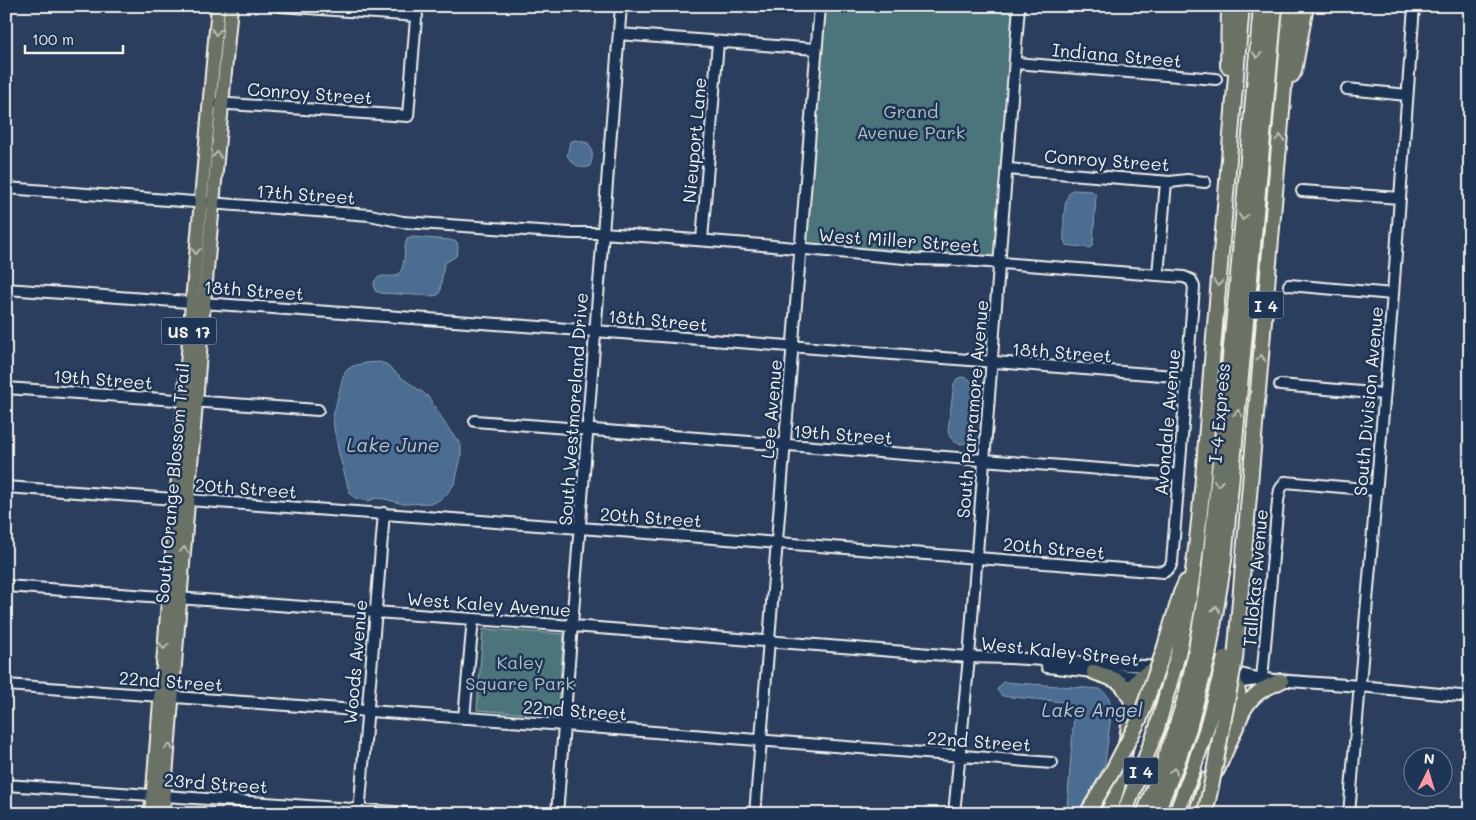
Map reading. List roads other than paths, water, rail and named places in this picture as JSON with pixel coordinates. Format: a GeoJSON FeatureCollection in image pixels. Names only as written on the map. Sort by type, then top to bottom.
{"type":"FeatureCollection","features":[{"type":"Feature","properties":{"kind":"highway"},"geometry":{"type":"LineString","coordinates":[[1223,217],[1229,6]]}},
{"type":"Feature","properties":{"kind":"highway","name":"I 4"},"geometry":{"type":"LineString","coordinates":[[1124,814],[1157,728],[1168,692],[1178,654],[1194,565],[1242,6]]}},
{"type":"Feature","properties":{"kind":"highway","name":"I-4 Express"},"geometry":{"type":"LineString","coordinates":[[1201,656],[1203,610],[1211,554],[1238,275],[1261,6]]}},
{"type":"Feature","properties":{"kind":"highway","name":"I 4"},"geometry":{"type":"LineString","coordinates":[[1176,814],[1206,731],[1226,663],[1244,547],[1291,6]]}},
{"type":"Feature","properties":{"kind":"highway"},"geometry":{"type":"LineString","coordinates":[[1284,92],[1294,71],[1306,6]]}},
{"type":"Feature","properties":{"kind":"highway","name":"I-4 Express"},"geometry":{"type":"LineString","coordinates":[[1156,814],[1178,760],[1187,692],[1201,656],[1224,561],[1276,8]]}},
{"type":"Feature","properties":{"kind":"highway"},"geometry":{"type":"LineString","coordinates":[[1092,813],[1140,718],[1164,653],[1181,593],[1194,565]]}},
{"type":"Feature","properties":{"kind":"highway"},"geometry":{"type":"LineString","coordinates":[[1197,814],[1204,790],[1238,709],[1240,698],[1226,663]]}},
{"type":"Feature","properties":{"kind":"highway"},"geometry":{"type":"LineString","coordinates":[[1205,814],[1212,782],[1226,663]]}},
{"type":"Feature","properties":{"kind":"highway"},"geometry":{"type":"LineString","coordinates":[[1108,814],[1115,797],[1123,765],[1135,684],[1140,677],[1154,670],[1187,668]]}},
{"type":"Feature","properties":{"kind":"highway"},"geometry":{"type":"LineString","coordinates":[[1094,672],[1121,682],[1132,702]]}},
{"type":"Feature","properties":{"kind":"highway"},"geometry":{"type":"LineString","coordinates":[[1197,814],[1248,702],[1260,690],[1281,680]]}},
{"type":"Feature","properties":{"kind":"highway"},"geometry":{"type":"LineString","coordinates":[[1130,723],[1138,699],[1144,695],[1157,694],[1217,700],[1226,704],[1230,712],[1231,723]]}},
{"type":"Feature","properties":{"kind":"highway","name":"I-4 Express"},"geometry":{"type":"LineString","coordinates":[[1144,814],[1164,762],[1182,728]]}},
{"type":"Feature","properties":{"kind":"highway"},"geometry":{"type":"LineString","coordinates":[[1092,813],[1123,765]]}},
{"type":"Feature","properties":{"kind":"main road","name":"South Orange Blossom Trail"},"geometry":{"type":"LineString","coordinates":[[216,103],[218,6]]}},
{"type":"Feature","properties":{"kind":"main road","name":"South Orange Blossom Trail"},"geometry":{"type":"LineString","coordinates":[[163,814],[159,795],[198,303],[216,103],[231,6]]}},
{"type":"Feature","properties":{"kind":"main road","name":"South Orange Blossom Trail"},"geometry":{"type":"LineString","coordinates":[[151,814],[159,795]]}},
{"type":"Feature","properties":{"kind":"street"},"geometry":{"type":"LineString","coordinates":[[280,6],[417,11]]}},
{"type":"Feature","properties":{"kind":"street","name":"South Westmoreland Drive"},"geometry":{"type":"LineString","coordinates":[[557,814],[621,6]]}},
{"type":"Feature","properties":{"kind":"street","name":"Lee Avenue"},"geometry":{"type":"LineString","coordinates":[[755,814],[820,6]]}},
{"type":"Feature","properties":{"kind":"street","name":"South Parramore Avenue"},"geometry":{"type":"LineString","coordinates":[[954,814],[969,657],[1019,6]]}},
{"type":"Feature","properties":{"kind":"street","name":"South Division Avenue"},"geometry":{"type":"LineString","coordinates":[[1349,814],[1393,294],[1414,6]]}},
{"type":"Feature","properties":{"kind":"street","name":"Conroy Street"},"geometry":{"type":"LineString","coordinates":[[216,103],[408,116],[417,11]]}},
{"type":"Feature","properties":{"kind":"street"},"geometry":{"type":"LineString","coordinates":[[619,34],[816,49]]}},
{"type":"Feature","properties":{"kind":"street","name":"Nieuport Lane"},"geometry":{"type":"LineString","coordinates":[[702,240],[718,42]]}},
{"type":"Feature","properties":{"kind":"street","name":"Indiana Street"},"geometry":{"type":"LineString","coordinates":[[1015,63],[1216,79]]}},
{"type":"Feature","properties":{"kind":"street"},"geometry":{"type":"LineString","coordinates":[[1346,89],[1407,95]]}},
{"type":"Feature","properties":{"kind":"street","name":"Conroy Street"},"geometry":{"type":"LineString","coordinates":[[1007,169],[1166,182],[1187,180],[1205,182]]}},
{"type":"Feature","properties":{"kind":"street"},"geometry":{"type":"LineString","coordinates":[[1158,275],[1166,182]]}},
{"type":"Feature","properties":{"kind":"street","name":"17th Street"},"geometry":{"type":"LineString","coordinates":[[6,188],[370,215],[413,222],[570,233],[603,233]]}},
{"type":"Feature","properties":{"kind":"street"},"geometry":{"type":"LineString","coordinates":[[1302,191],[1400,198]]}},
{"type":"Feature","properties":{"kind":"street","name":"West Miller Street"},"geometry":{"type":"LineString","coordinates":[[603,233],[915,259],[962,260],[1184,277],[1191,280]]}},
{"type":"Feature","properties":{"kind":"street","name":"Avondale Avenue"},"geometry":{"type":"LineString","coordinates":[[1170,567],[1194,294],[1194,284],[1191,280]]}},
{"type":"Feature","properties":{"kind":"street"},"geometry":{"type":"LineString","coordinates":[[1289,285],[1393,294]]}},
{"type":"Feature","properties":{"kind":"street","name":"18th Street"},"geometry":{"type":"LineString","coordinates":[[6,290],[595,331],[1187,377]]}},
{"type":"Feature","properties":{"kind":"street"},"geometry":{"type":"LineString","coordinates":[[1280,385],[1384,394]]}},
{"type":"Feature","properties":{"kind":"street","name":"19th Street"},"geometry":{"type":"LineString","coordinates":[[6,388],[318,410]]}},
{"type":"Feature","properties":{"kind":"street","name":"19th Street"},"geometry":{"type":"LineString","coordinates":[[475,421],[1179,475]]}},
{"type":"Feature","properties":{"kind":"street","name":"Tallokas Avenue"},"geometry":{"type":"LineString","coordinates":[[1262,679],[1280,490],[1285,482],[1376,490]]}},
{"type":"Feature","properties":{"kind":"street","name":"20th Street"},"geometry":{"type":"LineString","coordinates":[[6,487],[580,528],[1160,573],[1170,567]]}},
{"type":"Feature","properties":{"kind":"street","name":"Woods Avenue"},"geometry":{"type":"LineString","coordinates":[[359,812],[384,514]]}},
{"type":"Feature","properties":{"kind":"street","name":"West Kaley Avenue"},"geometry":{"type":"LineString","coordinates":[[6,586],[573,626],[969,657]]}},
{"type":"Feature","properties":{"kind":"street"},"geometry":{"type":"LineString","coordinates":[[464,718],[473,619]]}},
{"type":"Feature","properties":{"kind":"street","name":"West Kaley Street"},"geometry":{"type":"LineString","coordinates":[[969,657],[1140,677],[1235,683],[1262,679]]}},
{"type":"Feature","properties":{"kind":"street","name":"West Kaley Street"},"geometry":{"type":"LineString","coordinates":[[969,657],[1187,668],[1226,663],[1236,673],[1262,679],[1470,697]]}},
{"type":"Feature","properties":{"kind":"street","name":"22nd Street"},"geometry":{"type":"LineString","coordinates":[[6,686],[166,696],[1052,762]]}},
{"type":"Feature","properties":{"kind":"street","name":"23rd Street"},"geometry":{"type":"LineString","coordinates":[[6,785],[159,795],[359,812],[423,814]]}},
{"type":"Feature","properties":{"kind":"water"},"geometry":{"type":"Polygon","coordinates":[[[575,140],[588,143],[590,146],[592,158],[589,167],[576,165],[567,155],[570,142],[575,140]]]}},
{"type":"Feature","properties":{"kind":"water"},"geometry":{"type":"Polygon","coordinates":[[[1072,190],[1092,191],[1096,195],[1093,245],[1090,248],[1066,245],[1064,240],[1065,206],[1072,190]]]}},
{"type":"Feature","properties":{"kind":"water"},"geometry":{"type":"Polygon","coordinates":[[[413,237],[457,242],[456,256],[444,264],[438,295],[381,293],[375,291],[374,282],[377,278],[381,276],[395,276],[401,271],[407,239],[413,237]]]}},
{"type":"Feature","properties":{"kind":"water","name":"Lake June"},"geometry":{"type":"Polygon","coordinates":[[[379,362],[386,364],[430,399],[447,427],[461,445],[461,457],[455,483],[445,496],[434,503],[403,504],[376,498],[368,501],[357,499],[350,494],[339,454],[333,417],[343,376],[347,370],[353,366],[379,362]]]}},
{"type":"Feature","properties":{"kind":"water"},"geometry":{"type":"Polygon","coordinates":[[[961,377],[969,379],[974,386],[971,439],[969,442],[962,444],[952,440],[948,430],[954,384],[961,377]]]}},
{"type":"Feature","properties":{"kind":"water","name":"Lake Angel"},"geometry":{"type":"Polygon","coordinates":[[[1003,682],[1100,689],[1108,696],[1112,707],[1105,763],[1081,814],[1065,814],[1074,716],[1064,702],[1002,696],[997,690],[1003,682]]]}},
{"type":"Feature","properties":{"kind":"park label","name":"Grand Avenue Park"},"geometry":{"type":"Point","coordinates":[911,121]}},
{"type":"Feature","properties":{"kind":"park label","name":"Kaley Square Park"},"geometry":{"type":"Point","coordinates":[520,672]}}]}
